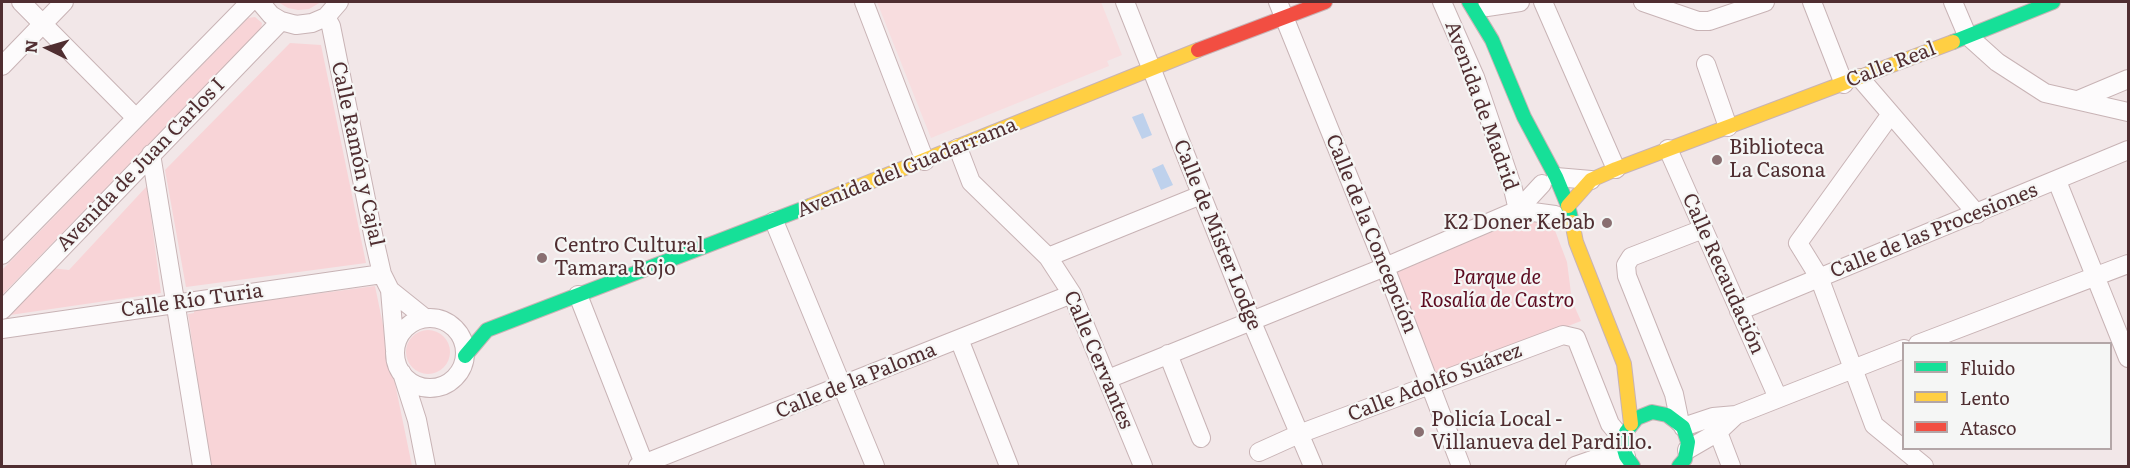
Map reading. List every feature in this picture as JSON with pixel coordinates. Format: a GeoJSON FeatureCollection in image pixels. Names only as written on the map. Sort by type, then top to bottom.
{"type":"FeatureCollection","features":[{"type":"Feature","properties":{"kind":"street"},"geometry":{"type":"LineString","coordinates":[[21,2],[136,118]]}},
{"type":"Feature","properties":{"kind":"street"},"geometry":{"type":"LineString","coordinates":[[2,66],[64,2]]}},
{"type":"Feature","properties":{"kind":"street","name":"Avenida de Juan Carlos I"},"geometry":{"type":"LineString","coordinates":[[2,255],[250,2]]}},
{"type":"Feature","properties":{"kind":"street"},"geometry":{"type":"LineString","coordinates":[[260,2],[271,15],[281,21],[296,25],[312,23],[326,17],[339,2]]}},
{"type":"Feature","properties":{"kind":"street"},"geometry":{"type":"LineString","coordinates":[[864,2],[925,161]]}},
{"type":"Feature","properties":{"kind":"street","name":"Calle de Mister Lodge"},"geometry":{"type":"LineString","coordinates":[[1125,2],[1251,320],[1313,466]]}},
{"type":"Feature","properties":{"kind":"street","name":"Avenida del Guadarrama"},"geometry":{"type":"LineString","coordinates":[[453,326],[487,330],[958,148],[1282,10],[1325,2]]}},
{"type":"Feature","properties":{"kind":"street","name":"Avenida de Madrid"},"geometry":{"type":"LineString","coordinates":[[1442,2],[1475,77],[1518,210]]}},
{"type":"Feature","properties":{"kind":"street","name":"Avenida de Madrid"},"geometry":{"type":"LineString","coordinates":[[1469,2],[1492,40],[1524,117],[1553,197],[1576,242],[1624,364],[1641,391],[1660,412],[1667,414],[1681,425]]}},
{"type":"Feature","properties":{"kind":"street","name":"Avenida de Madrid"},"geometry":{"type":"LineString","coordinates":[[1492,40],[1487,4],[1520,2]]}},
{"type":"Feature","properties":{"kind":"street"},"geometry":{"type":"LineString","coordinates":[[1543,2],[1616,169]]}},
{"type":"Feature","properties":{"kind":"street"},"geometry":{"type":"LineString","coordinates":[[1643,2],[1698,21],[1709,21],[1765,2]]}},
{"type":"Feature","properties":{"kind":"street"},"geometry":{"type":"LineString","coordinates":[[1812,2],[1852,81],[1891,114],[1977,214]]}},
{"type":"Feature","properties":{"kind":"street"},"geometry":{"type":"LineString","coordinates":[[1953,2],[1967,35],[1997,62],[2045,93],[2128,112]]}},
{"type":"Feature","properties":{"kind":"street","name":"Calle Real"},"geometry":{"type":"LineString","coordinates":[[1553,197],[1616,169],[1852,81],[2053,2]]}},
{"type":"Feature","properties":{"kind":"street","name":"Calle de la Concepción"},"geometry":{"type":"LineString","coordinates":[[1282,10],[1385,267],[1461,466]]}},
{"type":"Feature","properties":{"kind":"street","name":"Calle Ramón y Cajal"},"geometry":{"type":"LineString","coordinates":[[326,17],[331,26],[374,239],[386,282],[395,350]]}},
{"type":"Feature","properties":{"kind":"street","name":"Avenida de Juan Carlos I"},"geometry":{"type":"LineString","coordinates":[[2,310],[281,21]]}},
{"type":"Feature","properties":{"kind":"street"},"geometry":{"type":"LineString","coordinates":[[1706,64],[1728,127]]}},
{"type":"Feature","properties":{"kind":"street"},"geometry":{"type":"LineString","coordinates":[[2078,100],[2128,80]]}},
{"type":"Feature","properties":{"kind":"street"},"geometry":{"type":"LineString","coordinates":[[1891,114],[1798,243],[1819,277],[1874,425],[1902,448]]}},
{"type":"Feature","properties":{"kind":"street","name":"Calle Cervantes"},"geometry":{"type":"LineString","coordinates":[[958,148],[971,182],[1048,257],[1072,294],[1143,466]]}},
{"type":"Feature","properties":{"kind":"street","name":"Calle Recaudación"},"geometry":{"type":"LineString","coordinates":[[1668,149],[1778,398]]}},
{"type":"Feature","properties":{"kind":"street","name":"Calle de las Procesiones"},"geometry":{"type":"LineString","coordinates":[[1739,311],[2128,150]]}},
{"type":"Feature","properties":{"kind":"street"},"geometry":{"type":"LineString","coordinates":[[152,154],[202,466]]}},
{"type":"Feature","properties":{"kind":"street","name":"Calle Real"},"geometry":{"type":"LineString","coordinates":[[1553,197],[1591,180]]}},
{"type":"Feature","properties":{"kind":"street"},"geometry":{"type":"LineString","coordinates":[[2057,181],[2128,358]]}},
{"type":"Feature","properties":{"kind":"street"},"geometry":{"type":"LineString","coordinates":[[1048,257],[1201,195]]}},
{"type":"Feature","properties":{"kind":"street"},"geometry":{"type":"LineString","coordinates":[[1108,379],[1553,197]]}},
{"type":"Feature","properties":{"kind":"street"},"geometry":{"type":"LineString","coordinates":[[1518,210],[1553,197]]}},
{"type":"Feature","properties":{"kind":"street"},"geometry":{"type":"LineString","coordinates":[[774,221],[875,466]]}},
{"type":"Feature","properties":{"kind":"street"},"geometry":{"type":"LineString","coordinates":[[1679,466],[1687,450],[1688,442],[1681,425],[1674,394],[1627,276],[1626,265],[1631,257],[1703,229]]}},
{"type":"Feature","properties":{"kind":"street"},"geometry":{"type":"LineString","coordinates":[[1923,342],[2128,264]]}},
{"type":"Feature","properties":{"kind":"street"},"geometry":{"type":"LineString","coordinates":[[386,282],[425,318]]}},
{"type":"Feature","properties":{"kind":"street","name":"Calle Río Turia"},"geometry":{"type":"LineString","coordinates":[[2,328],[176,303],[386,282]]}},
{"type":"Feature","properties":{"kind":"street","name":"Calle de la Paloma"},"geometry":{"type":"LineString","coordinates":[[643,466],[1072,294]]}},
{"type":"Feature","properties":{"kind":"street"},"geometry":{"type":"LineString","coordinates":[[578,295],[643,466]]}},
{"type":"Feature","properties":{"kind":"street"},"geometry":{"type":"LineString","coordinates":[[402,373],[418,386],[439,387],[449,383],[462,366],[465,356],[463,340],[453,326],[445,320],[425,318],[414,321],[404,329],[398,339],[395,350],[396,362],[402,373],[417,420],[426,466]]}},
{"type":"Feature","properties":{"kind":"street","name":"Avenida del Guadarrama"},"geometry":{"type":"LineString","coordinates":[[465,356],[487,330]]}},
{"type":"Feature","properties":{"kind":"street","name":"Calle Adolfo Suárez"},"geometry":{"type":"LineString","coordinates":[[1259,453],[1299,434],[1563,335],[1576,338],[1580,344],[1610,424],[1627,454]]}},
{"type":"Feature","properties":{"kind":"street"},"geometry":{"type":"LineString","coordinates":[[959,339],[1009,466]]}},
{"type":"Feature","properties":{"kind":"street"},"geometry":{"type":"LineString","coordinates":[[1681,425],[1713,417],[1736,415],[1902,350]]}},
{"type":"Feature","properties":{"kind":"street"},"geometry":{"type":"LineString","coordinates":[[1168,354],[1201,438]]}},
{"type":"Feature","properties":{"kind":"street","name":"Avenida de Madrid"},"geometry":{"type":"LineString","coordinates":[[1624,364],[1631,424]]}},
{"type":"Feature","properties":{"kind":"street"},"geometry":{"type":"LineString","coordinates":[[417,420],[439,387]]}},
{"type":"Feature","properties":{"kind":"street"},"geometry":{"type":"LineString","coordinates":[[1576,466],[1595,459],[1627,454],[1631,424],[1644,414],[1660,412]]}},
{"type":"Feature","properties":{"kind":"street"},"geometry":{"type":"LineString","coordinates":[[1687,450],[1718,432],[1736,415]]}},
{"type":"Feature","properties":{"kind":"street"},"geometry":{"type":"LineString","coordinates":[[1718,432],[1731,466]]}},
{"type":"Feature","properties":{"kind":"street"},"geometry":{"type":"LineString","coordinates":[[1904,450],[1924,466]]}},
{"type":"Feature","properties":{"kind":"shaded area"},"geometry":{"type":"Polygon","coordinates":[[[877,2],[1101,2],[1122,55],[1107,61],[1109,66],[931,138],[877,2]]]}},
{"type":"Feature","properties":{"kind":"green space"},"geometry":{"type":"Polygon","coordinates":[[[278,2],[321,2],[309,9],[298,10],[288,8],[278,2]]]}},
{"type":"Feature","properties":{"kind":"green space"},"geometry":{"type":"Polygon","coordinates":[[[255,17],[262,23],[261,29],[2,295],[2,270],[248,18],[255,17]]]}},
{"type":"Feature","properties":{"kind":"green space"},"geometry":{"type":"Polygon","coordinates":[[[290,43],[321,45],[366,263],[186,287],[165,170],[290,43]]]}},
{"type":"Feature","properties":{"kind":"green space"},"geometry":{"type":"Polygon","coordinates":[[[147,186],[161,293],[10,315],[51,268],[69,270],[147,186]]]}},
{"type":"Feature","properties":{"kind":"green space","name":"Parque de Rosalía de Castro"},"geometry":{"type":"Polygon","coordinates":[[[1516,216],[1551,220],[1567,262],[1572,301],[1581,321],[1434,378],[1391,270],[1516,216]]]}},
{"type":"Feature","properties":{"kind":"green space"},"geometry":{"type":"Polygon","coordinates":[[[375,286],[412,466],[210,466],[188,314],[194,313],[194,310],[375,286]]]}},
{"type":"Feature","properties":{"kind":"green space"},"geometry":{"type":"Polygon","coordinates":[[[428,330],[444,336],[450,352],[444,368],[428,374],[412,368],[406,352],[412,336],[428,330]]]}},
{"type":"Feature","properties":{"kind":"water"},"geometry":{"type":"Polygon","coordinates":[[[1143,113],[1152,135],[1142,139],[1132,117],[1143,113]]]}},
{"type":"Feature","properties":{"kind":"water"},"geometry":{"type":"Polygon","coordinates":[[[1163,164],[1173,185],[1161,190],[1152,169],[1163,164]]]}},
{"type":"Feature","properties":{"kind":"traffic: fast"},"geometry":{"type":"LineString","coordinates":[[1469,2],[1492,40],[1524,117],[1556,177],[1572,222]]}},
{"type":"Feature","properties":{"kind":"traffic: fast"},"geometry":{"type":"LineString","coordinates":[[1953,42],[2053,2]]}},
{"type":"Feature","properties":{"kind":"traffic: fast"},"geometry":{"type":"LineString","coordinates":[[465,356],[487,330],[810,206]]}},
{"type":"Feature","properties":{"kind":"traffic: fast"},"geometry":{"type":"LineString","coordinates":[[1633,466],[1624,449],[1626,432],[1637,418],[1652,412],[1667,415],[1683,427],[1688,442],[1685,459],[1679,466]]}},
{"type":"Feature","properties":{"kind":"traffic: slow"},"geometry":{"type":"LineString","coordinates":[[1568,206],[1591,180],[1616,169],[1953,42]]}},
{"type":"Feature","properties":{"kind":"traffic: slow"},"geometry":{"type":"LineString","coordinates":[[810,206],[1198,50]]}},
{"type":"Feature","properties":{"kind":"traffic: slow"},"geometry":{"type":"LineString","coordinates":[[1572,222],[1576,242],[1624,364],[1631,424]]}},
{"type":"Feature","properties":{"kind":"traffic: jam"},"geometry":{"type":"LineString","coordinates":[[1198,50],[1325,2]]}},
{"type":"Feature","properties":{"kind":"place","name":"Biblioteca La Casona"},"geometry":{"type":"Point","coordinates":[1717,160]}},
{"type":"Feature","properties":{"kind":"place","name":"K2 Doner Kebab"},"geometry":{"type":"Point","coordinates":[1607,223]}},
{"type":"Feature","properties":{"kind":"place","name":"Centro Cultural Tamara Rojo"},"geometry":{"type":"Point","coordinates":[542,258]}},
{"type":"Feature","properties":{"kind":"place","name":"Policía Local - Villanueva del Pardillo."},"geometry":{"type":"Point","coordinates":[1419,432]}}]}
